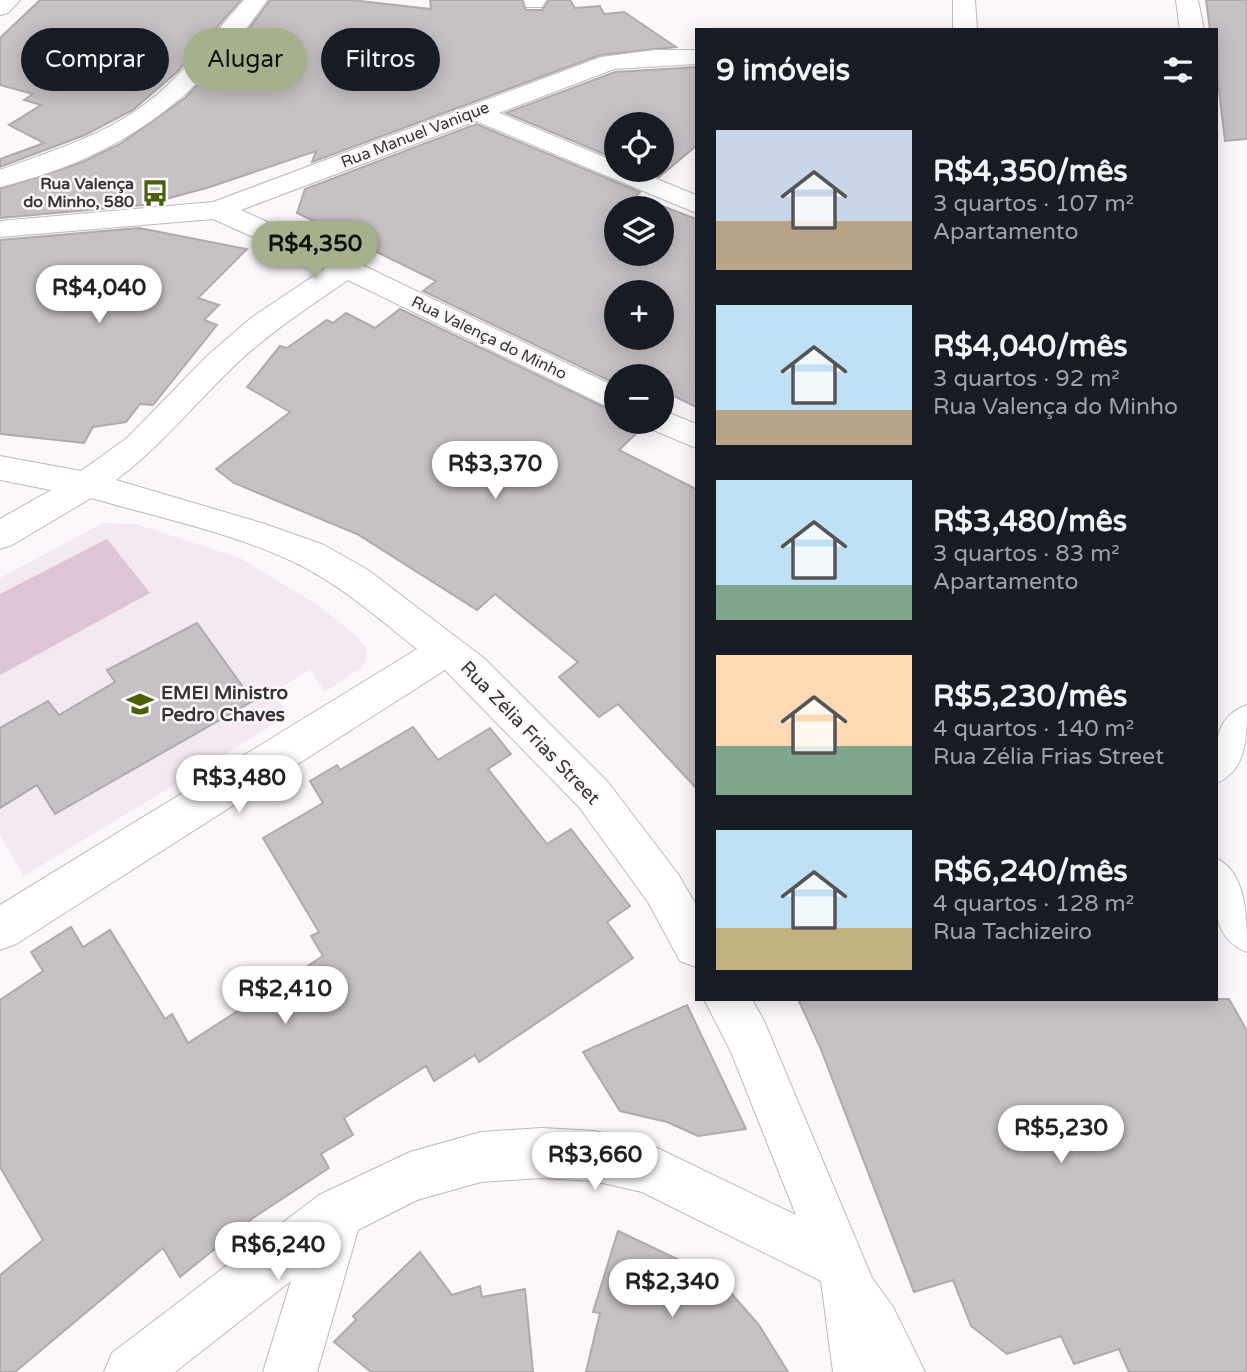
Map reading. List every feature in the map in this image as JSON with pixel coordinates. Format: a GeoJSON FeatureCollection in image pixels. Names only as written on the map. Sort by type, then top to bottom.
{"type":"FeatureCollection","features":[{"type":"Feature","properties":{"kind":"street"},"geometry":{"type":"LineString","coordinates":[[0,8],[9,0]]}},
{"type":"Feature","properties":{"kind":"street"},"geometry":{"type":"LineString","coordinates":[[0,179],[117,133],[145,116],[173,93],[256,0]]}},
{"type":"Feature","properties":{"kind":"street"},"geometry":{"type":"LineString","coordinates":[[964,0],[965,28]]}},
{"type":"Feature","properties":{"kind":"street"},"geometry":{"type":"LineString","coordinates":[[1187,0],[1192,28]]}},
{"type":"Feature","properties":{"kind":"street","name":"Rua Manuel Vanique"},"geometry":{"type":"LineString","coordinates":[[217,210],[610,62],[655,57],[695,57]]}},
{"type":"Feature","properties":{"kind":"street"},"geometry":{"type":"LineString","coordinates":[[475,112],[695,205]]}},
{"type":"Feature","properties":{"kind":"street","name":"Rua Valença do Minho"},"geometry":{"type":"LineString","coordinates":[[0,229],[217,210],[346,268],[604,394]]}},
{"type":"Feature","properties":{"kind":"street"},"geometry":{"type":"LineString","coordinates":[[0,536],[87,484],[139,446],[218,363],[262,324],[346,268]]}},
{"type":"Feature","properties":{"kind":"street"},"geometry":{"type":"LineString","coordinates":[[674,427],[695,437]]}},
{"type":"Feature","properties":{"kind":"street","name":"Rua Zélia Frias Street"},"geometry":{"type":"LineString","coordinates":[[0,468],[87,484],[253,533],[311,555],[355,580],[472,670],[593,794],[663,888],[695,944]]}},
{"type":"Feature","properties":{"kind":"street"},"geometry":{"type":"LineString","coordinates":[[0,929],[446,650]]}},
{"type":"Feature","properties":{"kind":"street"},"geometry":{"type":"LineString","coordinates":[[1218,763],[1247,722]]}},
{"type":"Feature","properties":{"kind":"street"},"geometry":{"type":"LineString","coordinates":[[1218,881],[1247,931]]}},
{"type":"Feature","properties":{"kind":"street"},"geometry":{"type":"LineString","coordinates":[[728,1001],[748,1037],[846,1277],[898,1372]]}},
{"type":"Feature","properties":{"kind":"street"},"geometry":{"type":"LineString","coordinates":[[131,1372],[337,1213],[410,1177],[481,1157],[542,1153],[594,1156],[660,1173],[846,1277]]}},
{"type":"Feature","properties":{"kind":"street"},"geometry":{"type":"LineString","coordinates":[[290,1372],[337,1213]]}},
{"type":"Feature","properties":{"kind":"street"},"geometry":{"type":"LineString","coordinates":[[846,1277],[860,1372]]}},
{"type":"Feature","properties":{"kind":"shaded area","name":"EMEI Ministro Pedro Chaves"},"geometry":{"type":"Polygon","coordinates":[[[103,523],[136,524],[242,559],[322,608],[356,636],[367,649],[366,659],[363,666],[325,692],[310,669],[273,693],[289,715],[24,876],[0,836],[0,578],[103,523]]]}},
{"type":"Feature","properties":{"kind":"shaded area"},"geometry":{"type":"Polygon","coordinates":[[[107,539],[150,593],[0,675],[0,594],[107,539]]]}},
{"type":"Feature","properties":{"kind":"building"},"geometry":{"type":"Polygon","coordinates":[[[40,0],[241,0],[216,28],[183,28],[183,65],[169,79],[169,28],[21,28],[21,91],[0,85],[0,38],[40,0]]]}},
{"type":"Feature","properties":{"kind":"building"},"geometry":{"type":"Polygon","coordinates":[[[270,0],[351,0],[431,9],[430,0],[522,0],[526,10],[542,10],[549,0],[570,0],[575,8],[600,6],[604,14],[624,12],[676,47],[600,55],[312,162],[316,151],[210,187],[144,205],[0,218],[0,189],[83,162],[120,144],[192,91],[307,91],[307,28],[250,28],[270,0]]]}},
{"type":"Feature","properties":{"kind":"building"},"geometry":{"type":"Polygon","coordinates":[[[1206,0],[1247,0],[1247,139],[1225,141],[1218,83],[1218,28],[1210,28],[1206,0]]]}},
{"type":"Feature","properties":{"kind":"building"},"geometry":{"type":"Polygon","coordinates":[[[695,67],[695,147],[674,164],[674,112],[604,112],[604,154],[506,113],[615,72],[695,67]]]}},
{"type":"Feature","properties":{"kind":"building"},"geometry":{"type":"Polygon","coordinates":[[[22,91],[155,91],[133,110],[85,135],[0,167],[0,159],[44,143],[9,125],[41,105],[24,100],[33,94],[22,91]]]}},
{"type":"Feature","properties":{"kind":"building"},"geometry":{"type":"Polygon","coordinates":[[[476,124],[604,177],[604,182],[616,182],[640,192],[636,196],[604,196],[604,266],[674,266],[674,211],[695,219],[695,406],[674,396],[674,364],[604,364],[604,378],[423,291],[436,281],[297,213],[305,189],[476,124]]]}},
{"type":"Feature","properties":{"kind":"building"},"geometry":{"type":"Polygon","coordinates":[[[139,228],[247,249],[198,298],[219,305],[204,320],[217,325],[153,405],[140,404],[126,422],[93,427],[84,443],[0,434],[0,240],[139,228]]]}},
{"type":"Feature","properties":{"kind":"building"},"geometry":{"type":"Polygon","coordinates":[[[400,309],[604,407],[604,434],[636,434],[619,450],[695,488],[695,787],[618,704],[599,717],[559,677],[578,662],[495,594],[477,610],[357,534],[234,483],[216,469],[290,412],[247,387],[280,346],[287,348],[327,320],[333,323],[346,313],[375,328],[400,309]]]}},
{"type":"Feature","properties":{"kind":"building"},"geometry":{"type":"Polygon","coordinates":[[[197,623],[253,701],[55,814],[37,785],[0,808],[0,728],[48,701],[59,715],[115,682],[107,670],[197,623]]]}},
{"type":"Feature","properties":{"kind":"building"},"geometry":{"type":"Polygon","coordinates":[[[413,727],[438,760],[490,728],[511,754],[488,769],[547,844],[571,829],[630,906],[607,922],[633,958],[479,1062],[475,1055],[434,1081],[426,1066],[344,1118],[353,1135],[321,1154],[329,1168],[253,1218],[180,1277],[163,1248],[15,1372],[0,1372],[0,1275],[43,1240],[0,1167],[0,1000],[43,971],[31,952],[71,927],[83,947],[110,930],[165,1019],[172,1014],[188,1043],[323,956],[311,936],[319,932],[263,838],[323,803],[310,781],[337,765],[340,770],[413,727]]]}},
{"type":"Feature","properties":{"kind":"building"},"geometry":{"type":"Polygon","coordinates":[[[1229,999],[1247,1031],[1247,1372],[1129,1372],[1119,1349],[1074,1364],[1061,1336],[1007,1354],[971,1326],[953,1280],[914,1292],[820,1047],[799,1001],[1229,999]]]}},
{"type":"Feature","properties":{"kind":"building"},"geometry":{"type":"Polygon","coordinates":[[[687,1005],[746,1129],[698,1136],[667,1122],[620,1111],[583,1052],[687,1005]]]}},
{"type":"Feature","properties":{"kind":"building"},"geometry":{"type":"Polygon","coordinates":[[[618,1231],[705,1272],[725,1286],[759,1325],[788,1372],[586,1372],[600,1313],[593,1312],[618,1231]]]}},
{"type":"Feature","properties":{"kind":"building"},"geometry":{"type":"Polygon","coordinates":[[[420,1252],[452,1295],[480,1286],[482,1297],[525,1289],[533,1372],[371,1372],[334,1342],[356,1320],[353,1316],[420,1252]]]}},
{"type":"Feature","properties":{"kind":"place","name":"Rua Valença do Minho, 580"},"geometry":{"type":"Point","coordinates":[155,193]}},
{"type":"Feature","properties":{"kind":"place","name":"EMEI Ministro Pedro Chaves"},"geometry":{"type":"Point","coordinates":[140,704]}}]}
